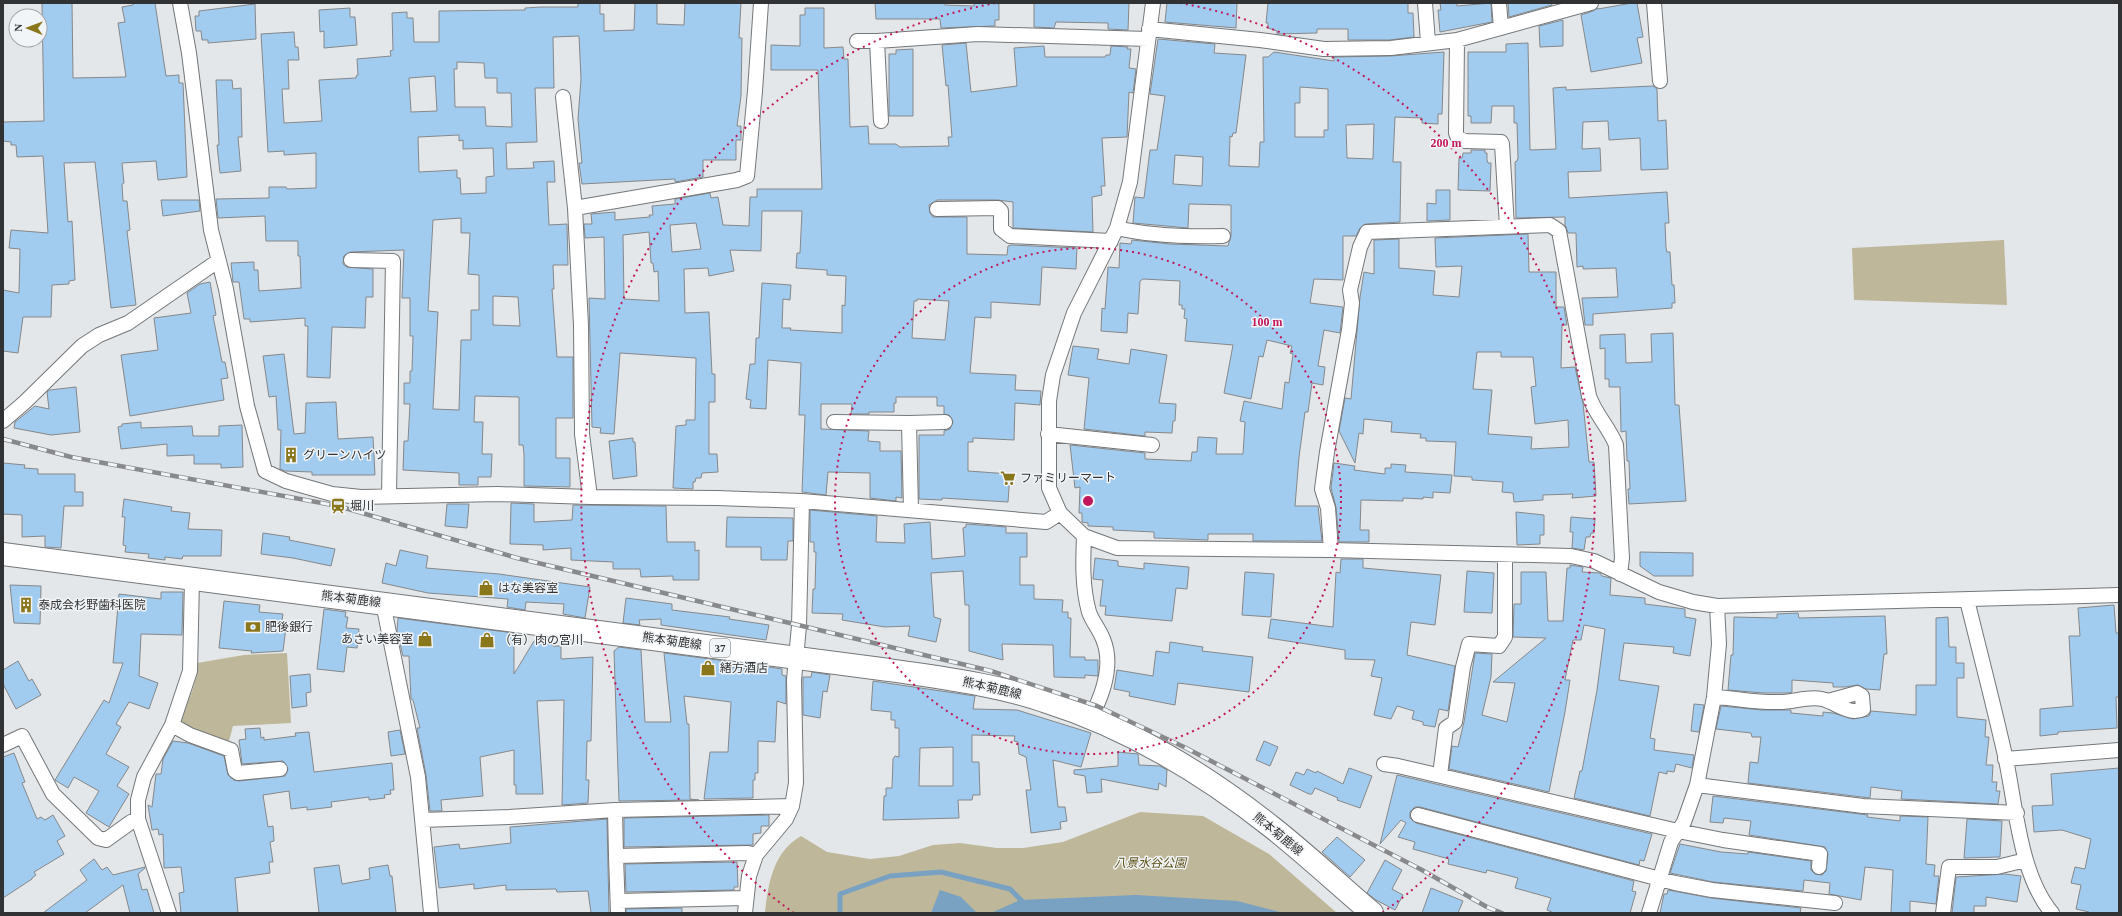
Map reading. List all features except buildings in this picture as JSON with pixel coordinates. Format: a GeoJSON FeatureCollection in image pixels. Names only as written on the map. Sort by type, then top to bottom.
{"type":"FeatureCollection","features":[{"type":"Feature","properties":{"kind":"main road","name":"熊本菊鹿線"},"geometry":{"type":"LineString","coordinates":[[3,554],[796,658],[985,685],[1043,700],[1091,718],[1156,749],[1220,789],[1273,828],[1372,913]]}},
{"type":"Feature","properties":{"kind":"street"},"geometry":{"type":"LineString","coordinates":[[180,3],[189,53],[209,222],[226,290],[247,406],[265,471],[286,481],[332,494],[361,497],[389,495],[498,494],[802,501],[1046,522],[1060,513]]}},
{"type":"Feature","properties":{"kind":"street"},"geometry":{"type":"LineString","coordinates":[[575,208],[737,180],[747,176],[755,91],[760,3]]}},
{"type":"Feature","properties":{"kind":"street"},"geometry":{"type":"LineString","coordinates":[[1153,3],[1130,182],[1117,228],[1074,313],[1053,375],[1049,401],[1049,488],[1060,513],[1084,536],[1117,548],[1331,550],[1571,556],[1594,561],[1659,592],[1693,602],[1717,606],[2119,595]]}},
{"type":"Feature","properties":{"kind":"street"},"geometry":{"type":"LineString","coordinates":[[1425,3],[1428,42]]}},
{"type":"Feature","properties":{"kind":"street"},"geometry":{"type":"LineString","coordinates":[[1499,3],[1501,28]]}},
{"type":"Feature","properties":{"kind":"street"},"geometry":{"type":"LineString","coordinates":[[857,41],[978,34],[1149,34],[1260,40],[1324,49],[1391,48],[1428,42],[1457,40],[1591,3]]}},
{"type":"Feature","properties":{"kind":"street"},"geometry":{"type":"LineString","coordinates":[[1654,3],[1660,81]]}},
{"type":"Feature","properties":{"kind":"street"},"geometry":{"type":"LineString","coordinates":[[1457,40],[1456,133],[1458,138],[1465,141],[1501,142],[1508,227]]}},
{"type":"Feature","properties":{"kind":"street"},"geometry":{"type":"LineString","coordinates":[[877,41],[880,121]]}},
{"type":"Feature","properties":{"kind":"street"},"geometry":{"type":"LineString","coordinates":[[564,98],[575,208],[581,325],[582,434],[590,497]]}},
{"type":"Feature","properties":{"kind":"street"},"geometry":{"type":"LineString","coordinates":[[937,209],[998,208],[1001,211],[1001,229],[1010,236],[1111,241]]}},
{"type":"Feature","properties":{"kind":"street"},"geometry":{"type":"LineString","coordinates":[[1331,550],[1328,508],[1322,489],[1327,452],[1349,330],[1352,303],[1350,290],[1360,247],[1367,232],[1550,225],[1559,231],[1589,396],[1596,413],[1610,432],[1616,445],[1622,558],[1620,574]]}},
{"type":"Feature","properties":{"kind":"street"},"geometry":{"type":"LineString","coordinates":[[1117,228],[1131,231],[1200,237],[1223,236]]}},
{"type":"Feature","properties":{"kind":"street"},"geometry":{"type":"LineString","coordinates":[[350,260],[393,261],[389,495]]}},
{"type":"Feature","properties":{"kind":"street"},"geometry":{"type":"LineString","coordinates":[[3,421],[82,346],[99,335],[128,323],[218,261]]}},
{"type":"Feature","properties":{"kind":"street"},"geometry":{"type":"LineString","coordinates":[[834,422],[945,422]]}},
{"type":"Feature","properties":{"kind":"street"},"geometry":{"type":"LineString","coordinates":[[909,423],[911,510]]}},
{"type":"Feature","properties":{"kind":"street"},"geometry":{"type":"LineString","coordinates":[[1048,434],[1152,445]]}},
{"type":"Feature","properties":{"kind":"street"},"geometry":{"type":"LineString","coordinates":[[745,913],[745,898],[749,876],[756,855],[786,819],[792,806],[796,783],[794,680],[799,626],[802,501]]}},
{"type":"Feature","properties":{"kind":"street"},"geometry":{"type":"LineString","coordinates":[[1084,536],[1084,590],[1090,613],[1103,639],[1108,655],[1107,674],[1091,718]]}},
{"type":"Feature","properties":{"kind":"street"},"geometry":{"type":"LineString","coordinates":[[1440,775],[1446,728],[1455,722],[1462,667],[1469,644],[1499,646],[1505,637],[1505,555]]}},
{"type":"Feature","properties":{"kind":"street"},"geometry":{"type":"LineString","coordinates":[[169,913],[138,819],[138,800],[144,777],[172,725],[188,684],[190,671],[192,579]]}},
{"type":"Feature","properties":{"kind":"street"},"geometry":{"type":"LineString","coordinates":[[1967,600],[2005,758],[2026,860],[2038,889],[2052,913]]}},
{"type":"Feature","properties":{"kind":"street"},"geometry":{"type":"LineString","coordinates":[[383,603],[418,777],[431,913]]}},
{"type":"Feature","properties":{"kind":"street"},"geometry":{"type":"LineString","coordinates":[[1649,913],[1671,842],[1684,822],[1697,785],[1714,697],[1719,644],[1717,606]]}},
{"type":"Feature","properties":{"kind":"street"},"geometry":{"type":"LineString","coordinates":[[1714,697],[1779,702],[1810,698],[1828,702]]}},
{"type":"Feature","properties":{"kind":"street"},"geometry":{"type":"LineString","coordinates":[[172,725],[190,735],[231,750],[235,771],[238,773],[280,769]]}},
{"type":"Feature","properties":{"kind":"street"},"geometry":{"type":"LineString","coordinates":[[3,745],[22,736],[53,794],[98,838],[106,840],[131,822],[138,819]]}},
{"type":"Feature","properties":{"kind":"street"},"geometry":{"type":"LineString","coordinates":[[2005,758],[2119,750]]}},
{"type":"Feature","properties":{"kind":"street"},"geometry":{"type":"LineString","coordinates":[[1384,764],[1440,775],[1520,796],[1678,831],[1723,840],[1820,854],[1819,867]]}},
{"type":"Feature","properties":{"kind":"street"},"geometry":{"type":"LineString","coordinates":[[1697,785],[1863,806],[2017,813]]}},
{"type":"Feature","properties":{"kind":"street"},"geometry":{"type":"LineString","coordinates":[[422,820],[509,817],[615,810],[792,806]]}},
{"type":"Feature","properties":{"kind":"street"},"geometry":{"type":"LineString","coordinates":[[615,810],[618,907],[745,898]]}},
{"type":"Feature","properties":{"kind":"street"},"geometry":{"type":"LineString","coordinates":[[1418,815],[1660,878],[1712,890],[1835,903]]}},
{"type":"Feature","properties":{"kind":"street"},"geometry":{"type":"LineString","coordinates":[[616,856],[748,853],[756,855]]}},
{"type":"Feature","properties":{"kind":"street"},"geometry":{"type":"LineString","coordinates":[[1943,913],[1949,867],[1997,867],[2026,860]]}},
{"type":"Feature","properties":{"kind":"green space"},"geometry":{"type":"Polygon","coordinates":[[[2004,240],[2007,305],[1854,300],[1852,248],[2004,240]]]}},
{"type":"Feature","properties":{"kind":"green space"},"geometry":{"type":"Polygon","coordinates":[[[287,653],[291,723],[233,726],[229,741],[195,732],[184,724],[181,719],[196,678],[197,663],[244,655],[287,653]]]}},
{"type":"Feature","properties":{"kind":"green space","name":"八景水谷公園"},"geometry":{"type":"Polygon","coordinates":[[[1140,812],[1203,816],[1269,854],[1337,913],[765,913],[770,880],[778,860],[784,851],[801,836],[827,852],[870,859],[899,856],[933,845],[960,843],[997,848],[1023,848],[1063,842],[1140,812]]]}},
{"type":"Feature","properties":{"kind":"water"},"geometry":{"type":"Polygon","coordinates":[[[940,890],[961,897],[977,913],[931,913],[940,890]]]}},
{"type":"Feature","properties":{"kind":"water"},"geometry":{"type":"Polygon","coordinates":[[[1136,895],[1237,901],[1284,913],[991,913],[1020,900],[1136,895]]]}},
{"type":"Feature","properties":{"kind":"waterway"},"geometry":{"type":"LineString","coordinates":[[840,913],[840,894],[890,876],[941,872],[1010,889],[1034,913]]}},
{"type":"Feature","properties":{"kind":"railway"},"geometry":{"type":"LineString","coordinates":[[3,439],[71,457],[338,506],[517,558],[991,671],[1097,706],[1184,747],[1422,870],[1487,907],[1502,913]]}},
{"type":"Feature","properties":{"kind":"place","name":"グリーンハイツ"},"geometry":{"type":"Point","coordinates":[291,455]}},
{"type":"Feature","properties":{"kind":"place","name":"ファミリーマート"},"geometry":{"type":"Point","coordinates":[1008,478]}},
{"type":"Feature","properties":{"kind":"place","name":"堀川"},"geometry":{"type":"Point","coordinates":[338,506]}},
{"type":"Feature","properties":{"kind":"place","name":"はな美容室"},"geometry":{"type":"Point","coordinates":[486,588]}},
{"type":"Feature","properties":{"kind":"place","name":"泰成会杉野歯科医院"},"geometry":{"type":"Point","coordinates":[26,605]}},
{"type":"Feature","properties":{"kind":"place","name":"肥後銀行"},"geometry":{"type":"Point","coordinates":[253,627]}},
{"type":"Feature","properties":{"kind":"place","name":"あさい美容室"},"geometry":{"type":"Point","coordinates":[425,639]}},
{"type":"Feature","properties":{"kind":"place","name":"（有）肉の宮川"},"geometry":{"type":"Point","coordinates":[487,640]}},
{"type":"Feature","properties":{"kind":"place","name":"緒方酒店"},"geometry":{"type":"Point","coordinates":[708,668]}}]}
